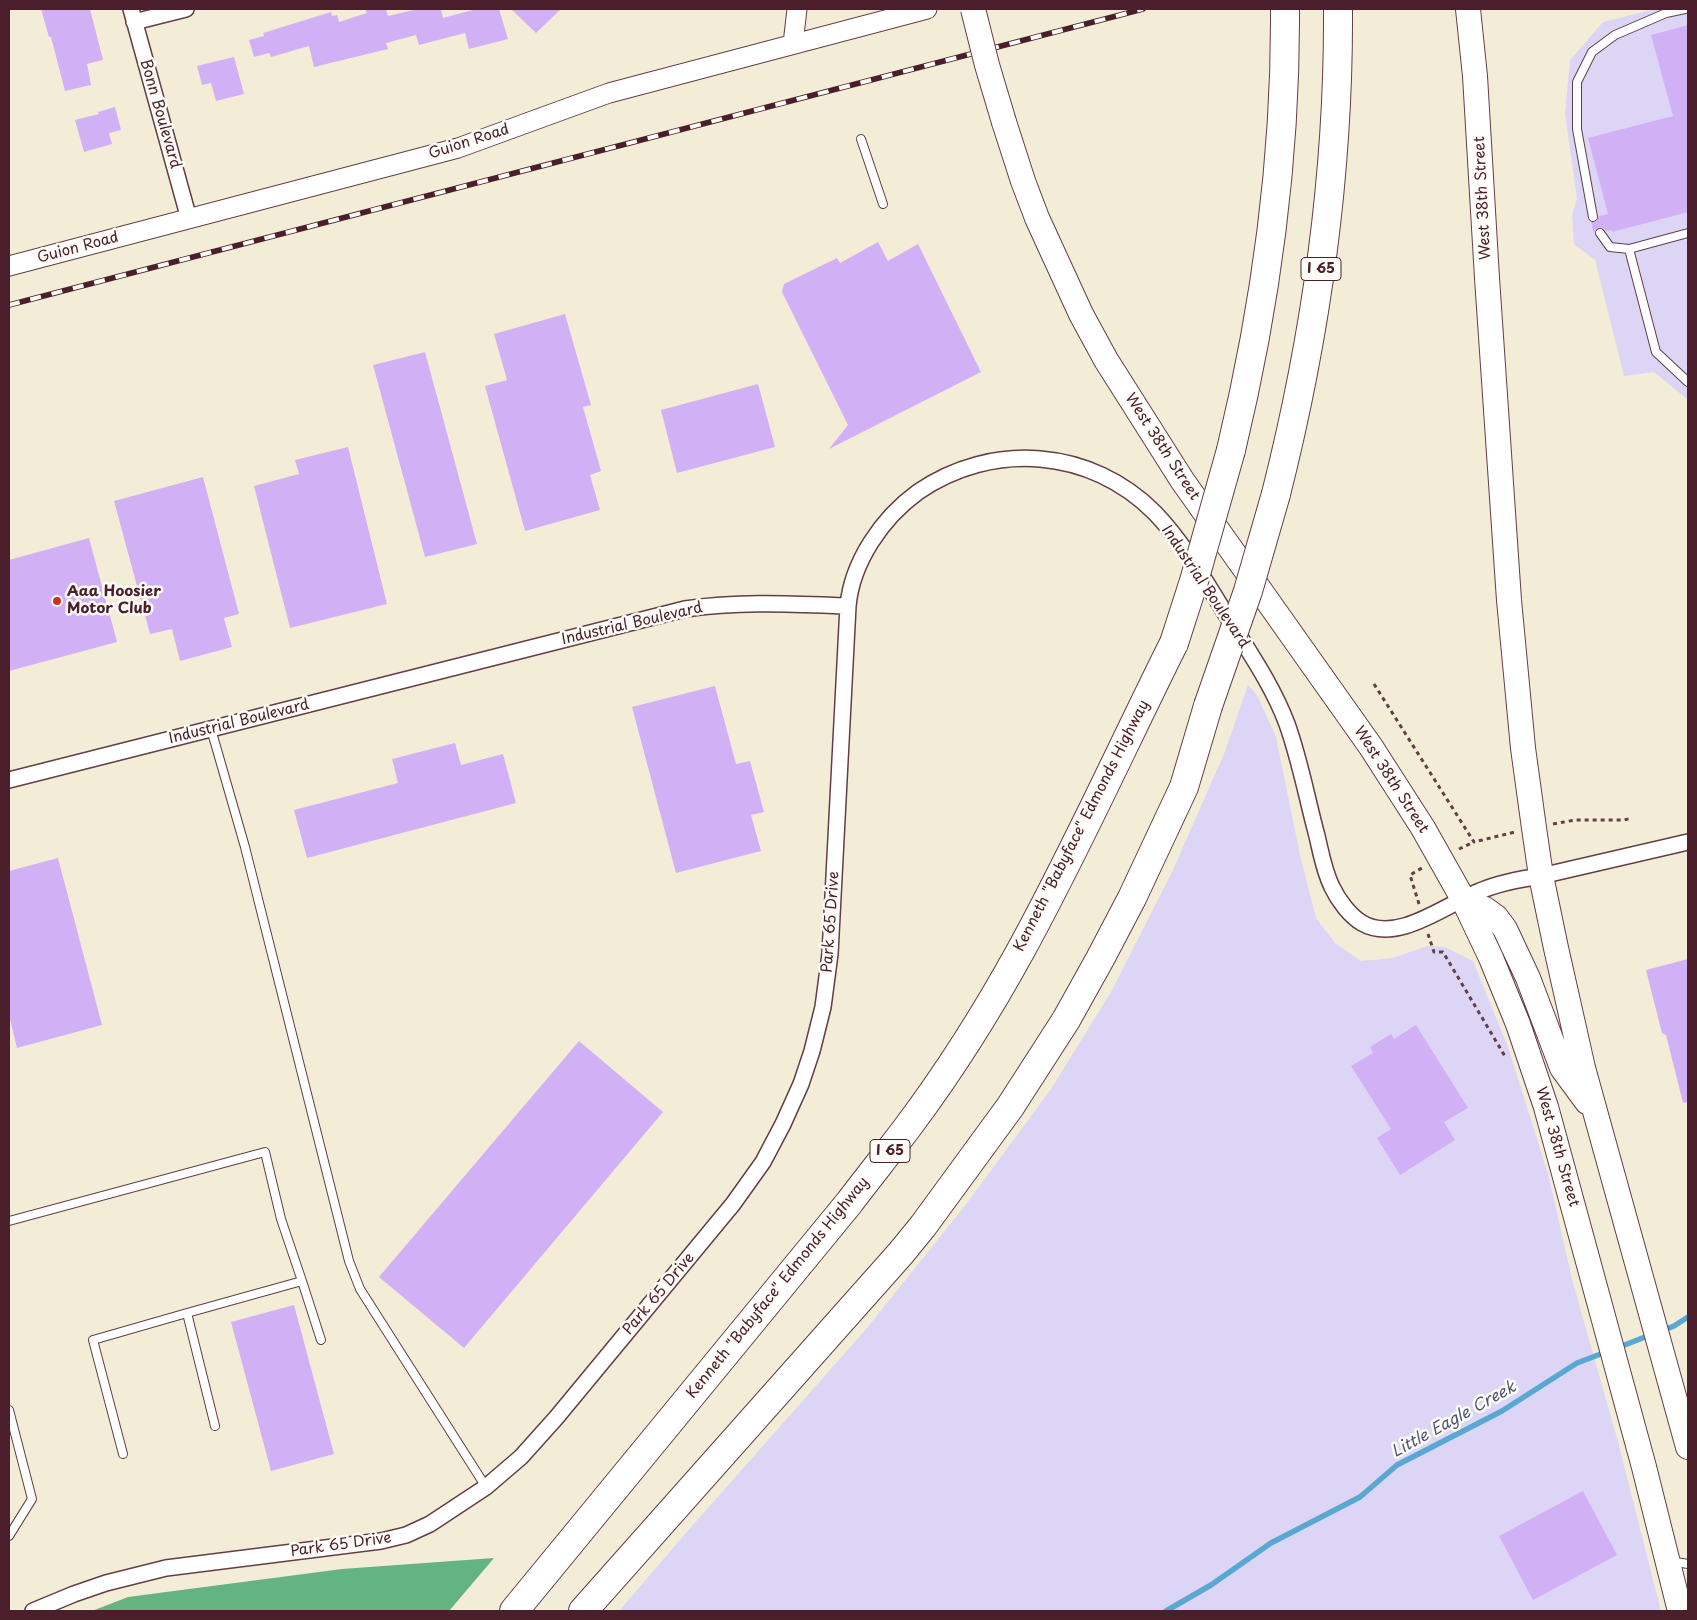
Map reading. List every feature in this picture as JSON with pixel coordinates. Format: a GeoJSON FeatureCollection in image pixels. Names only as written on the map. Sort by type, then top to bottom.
{"type":"FeatureCollection","features":[{"type":"Feature","properties":{"kind":"highway","name":"Kenneth \"Babyface\" Edmonds Highway"},"geometry":{"type":"LineString","coordinates":[[518,1607],[850,1203],[938,1084],[976,1026],[1020,952],[1080,838],[1174,643],[1232,450],[1251,365],[1268,267],[1277,180],[1285,52],[1285,9]]}},
{"type":"Feature","properties":{"kind":"highway","name":"I 65"},"geometry":{"type":"LineString","coordinates":[[583,1611],[923,1226],[1010,1107],[1074,1005],[1132,898],[1184,787],[1208,706],[1248,591],[1276,494],[1298,404],[1324,242],[1334,133],[1338,9]]}},
{"type":"Feature","properties":{"kind":"main road","name":"West 38th Street"},"geometry":{"type":"LineString","coordinates":[[973,9],[987,65],[1023,181],[1081,314],[1106,360],[1182,480],[1371,747],[1423,828],[1463,899],[1506,991],[1533,1065],[1551,1124],[1634,1430],[1678,1562],[1680,1611]]}},
{"type":"Feature","properties":{"kind":"main road","name":"West 38th Street"},"geometry":{"type":"LineString","coordinates":[[1468,9],[1475,76],[1509,600],[1523,748],[1541,876],[1569,1010],[1595,1114],[1688,1447]]}},
{"type":"Feature","properties":{"kind":"main road"},"geometry":{"type":"LineString","coordinates":[[1463,899],[1485,909],[1496,917],[1505,929],[1528,978],[1562,1068],[1595,1114]]}},
{"type":"Feature","properties":{"kind":"street"},"geometry":{"type":"LineString","coordinates":[[133,15],[186,9]]}},
{"type":"Feature","properties":{"kind":"street"},"geometry":{"type":"LineString","coordinates":[[793,44],[796,9]]}},
{"type":"Feature","properties":{"kind":"street","name":"Guion Road"},"geometry":{"type":"LineString","coordinates":[[9,266],[458,148],[609,93],[927,9]]}},
{"type":"Feature","properties":{"kind":"street","name":"Bonn Boulevard"},"geometry":{"type":"LineString","coordinates":[[133,15],[189,219]]}},
{"type":"Feature","properties":{"kind":"street","name":"Industrial Boulevard"},"geometry":{"type":"LineString","coordinates":[[9,780],[686,609],[753,603],[848,606],[853,581],[859,565],[877,534],[894,514],[914,496],[934,481],[967,467],[984,462],[1019,458],[1054,460],[1098,474],[1129,492],[1157,515],[1175,539],[1203,578],[1269,684],[1293,743],[1328,878],[1332,888],[1346,908],[1362,923],[1384,930],[1396,929],[1410,925],[1488,888],[1688,842]]}},
{"type":"Feature","properties":{"kind":"street","name":"Park 65 Drive"},"geometry":{"type":"LineString","coordinates":[[33,1611],[106,1583],[166,1568],[381,1541],[418,1530],[430,1524],[486,1487],[521,1456],[556,1418],[733,1204],[763,1162],[787,1116],[801,1084],[812,1051],[823,1007],[829,972],[848,606]]}},
{"type":"Feature","properties":{"kind":"lane"},"geometry":{"type":"LineString","coordinates":[[1593,217],[1577,129],[1577,82],[1592,52],[1615,35],[1666,13],[1684,9]]}},
{"type":"Feature","properties":{"kind":"lane"},"geometry":{"type":"LineString","coordinates":[[861,139],[884,204]]}},
{"type":"Feature","properties":{"kind":"lane"},"geometry":{"type":"LineString","coordinates":[[1600,233],[1610,247],[1629,250],[1688,233]]}},
{"type":"Feature","properties":{"kind":"lane"},"geometry":{"type":"LineString","coordinates":[[1629,250],[1656,352],[1688,382]]}},
{"type":"Feature","properties":{"kind":"lane"},"geometry":{"type":"LineString","coordinates":[[211,729],[245,848],[349,1261],[360,1289],[486,1487]]}},
{"type":"Feature","properties":{"kind":"lane"},"geometry":{"type":"LineString","coordinates":[[9,1221],[265,1152],[281,1219],[321,1340]]}},
{"type":"Feature","properties":{"kind":"lane"},"geometry":{"type":"LineString","coordinates":[[123,1454],[93,1340],[302,1281]]}},
{"type":"Feature","properties":{"kind":"lane"},"geometry":{"type":"LineString","coordinates":[[187,1313],[215,1426]]}},
{"type":"Feature","properties":{"kind":"lane"},"geometry":{"type":"LineString","coordinates":[[9,1410],[32,1499],[9,1536]]}},
{"type":"Feature","properties":{"kind":"path"},"geometry":{"type":"LineString","coordinates":[[1374,684],[1474,842]]}},
{"type":"Feature","properties":{"kind":"path"},"geometry":{"type":"LineString","coordinates":[[1554,824],[1575,820],[1624,820],[1632,818]]}},
{"type":"Feature","properties":{"kind":"path"},"geometry":{"type":"LineString","coordinates":[[1461,848],[1474,842],[1509,834]]}},
{"type":"Feature","properties":{"kind":"path"},"geometry":{"type":"LineString","coordinates":[[1414,873],[1410,875],[1414,886]]}},
{"type":"Feature","properties":{"kind":"path"},"geometry":{"type":"LineString","coordinates":[[1432,946],[1434,952],[1443,952],[1509,1062]]}},
{"type":"Feature","properties":{"kind":"shaded area"},"geometry":{"type":"Polygon","coordinates":[[[1655,9],[1688,9],[1688,400],[1654,372],[1624,376],[1595,260],[1574,244],[1572,215],[1577,199],[1565,114],[1570,60],[1603,22],[1655,9]]]}},
{"type":"Feature","properties":{"kind":"shaded area"},"geometry":{"type":"Polygon","coordinates":[[[1248,685],[1257,695],[1276,737],[1300,855],[1316,918],[1335,943],[1361,961],[1393,958],[1432,946],[1445,947],[1473,961],[1508,1047],[1548,1174],[1573,1283],[1617,1438],[1661,1611],[619,1611],[867,1328],[967,1203],[1051,1089],[1111,992],[1172,872],[1224,754],[1248,685]]]}},
{"type":"Feature","properties":{"kind":"green space"},"geometry":{"type":"Polygon","coordinates":[[[494,1558],[449,1611],[92,1611],[128,1597],[342,1569],[494,1558]]]}},
{"type":"Feature","properties":{"kind":"building"},"geometry":{"type":"Polygon","coordinates":[[[41,9],[90,9],[103,60],[87,64],[91,85],[65,91],[51,37],[49,37],[41,9]]]}},
{"type":"Feature","properties":{"kind":"building"},"geometry":{"type":"Polygon","coordinates":[[[365,9],[386,9],[388,16],[418,9],[441,9],[443,18],[476,9],[499,9],[508,39],[469,49],[465,33],[419,45],[416,35],[386,43],[388,49],[314,67],[309,46],[271,57],[269,53],[254,57],[249,40],[264,36],[263,33],[331,12],[332,16],[337,15],[339,22],[367,13],[365,9]]]}},
{"type":"Feature","properties":{"kind":"building"},"geometry":{"type":"Polygon","coordinates":[[[511,9],[561,9],[536,33],[511,9]]]}},
{"type":"Feature","properties":{"kind":"building"},"geometry":{"type":"Polygon","coordinates":[[[1688,25],[1688,212],[1612,232],[1612,230],[1606,231],[1603,228],[1599,228],[1595,230],[1594,234],[1591,222],[1596,222],[1599,216],[1608,214],[1588,138],[1673,116],[1651,35],[1688,25]]]}},
{"type":"Feature","properties":{"kind":"building"},"geometry":{"type":"Polygon","coordinates":[[[234,57],[244,94],[216,101],[211,83],[202,85],[197,66],[234,57]]]}},
{"type":"Feature","properties":{"kind":"building"},"geometry":{"type":"Polygon","coordinates":[[[115,107],[121,130],[109,133],[112,144],[84,152],[75,120],[99,114],[98,112],[115,107]]]}},
{"type":"Feature","properties":{"kind":"building"},"geometry":{"type":"Polygon","coordinates":[[[878,242],[888,261],[918,244],[981,372],[829,449],[848,425],[782,292],[784,284],[837,258],[840,263],[878,242]]]}},
{"type":"Feature","properties":{"kind":"building"},"geometry":{"type":"Polygon","coordinates":[[[565,314],[591,405],[583,407],[601,471],[590,475],[600,510],[525,531],[485,386],[507,380],[494,334],[565,314]]]}},
{"type":"Feature","properties":{"kind":"building"},"geometry":{"type":"Polygon","coordinates":[[[425,352],[477,544],[425,557],[373,365],[425,352]]]}},
{"type":"Feature","properties":{"kind":"building"},"geometry":{"type":"Polygon","coordinates":[[[758,384],[775,447],[677,473],[661,410],[758,384]]]}},
{"type":"Feature","properties":{"kind":"building"},"geometry":{"type":"Polygon","coordinates":[[[348,447],[387,604],[290,628],[254,486],[299,474],[295,460],[348,447]]]}},
{"type":"Feature","properties":{"kind":"building"},"geometry":{"type":"Polygon","coordinates":[[[203,477],[239,614],[224,618],[232,647],[180,661],[172,629],[150,634],[114,501],[203,477]]]}},
{"type":"Feature","properties":{"kind":"building","name":"Aaa Hoosier Motor Club"},"geometry":{"type":"Polygon","coordinates":[[[89,538],[117,642],[9,671],[9,560],[89,538]]]}},
{"type":"Feature","properties":{"kind":"building"},"geometry":{"type":"Polygon","coordinates":[[[715,686],[736,764],[750,761],[764,812],[751,815],[761,851],[676,873],[632,707],[715,686]]]}},
{"type":"Feature","properties":{"kind":"building"},"geometry":{"type":"Polygon","coordinates":[[[455,743],[461,765],[503,754],[516,803],[307,858],[294,810],[398,783],[392,759],[455,743]]]}},
{"type":"Feature","properties":{"kind":"building"},"geometry":{"type":"Polygon","coordinates":[[[58,858],[102,1025],[17,1048],[9,1015],[9,871],[58,858]]]}},
{"type":"Feature","properties":{"kind":"building"},"geometry":{"type":"Polygon","coordinates":[[[1688,959],[1688,1102],[1683,1103],[1666,1035],[1662,1033],[1646,970],[1688,959]]]}},
{"type":"Feature","properties":{"kind":"building"},"geometry":{"type":"Polygon","coordinates":[[[1416,1025],[1468,1108],[1444,1122],[1455,1140],[1400,1175],[1377,1138],[1391,1129],[1351,1066],[1373,1053],[1370,1047],[1391,1034],[1394,1039],[1416,1025]]]}},
{"type":"Feature","properties":{"kind":"building"},"geometry":{"type":"Polygon","coordinates":[[[579,1041],[663,1112],[464,1348],[379,1277],[579,1041]]]}},
{"type":"Feature","properties":{"kind":"building"},"geometry":{"type":"Polygon","coordinates":[[[294,1305],[334,1454],[271,1471],[231,1322],[294,1305]]]}},
{"type":"Feature","properties":{"kind":"building"},"geometry":{"type":"Polygon","coordinates":[[[1583,1491],[1617,1555],[1533,1600],[1499,1536],[1583,1491]]]}},
{"type":"Feature","properties":{"kind":"waterway","name":"Little Eagle Creek"},"geometry":{"type":"LineString","coordinates":[[1661,1331],[1674,1326],[1688,1317]]}},
{"type":"Feature","properties":{"kind":"waterway","name":"Little Eagle Creek"},"geometry":{"type":"LineString","coordinates":[[1617,1348],[1650,1335]]}},
{"type":"Feature","properties":{"kind":"waterway","name":"Little Eagle Creek"},"geometry":{"type":"LineString","coordinates":[[1166,1611],[1211,1585],[1271,1543],[1360,1497],[1397,1465],[1502,1411],[1577,1363],[1606,1352]]}},
{"type":"Feature","properties":{"kind":"railway"},"geometry":{"type":"LineString","coordinates":[[9,305],[1143,9]]}},
{"type":"Feature","properties":{"kind":"place","name":"Aaa Hoosier Motor Club"},"geometry":{"type":"Point","coordinates":[57,601]}}]}
